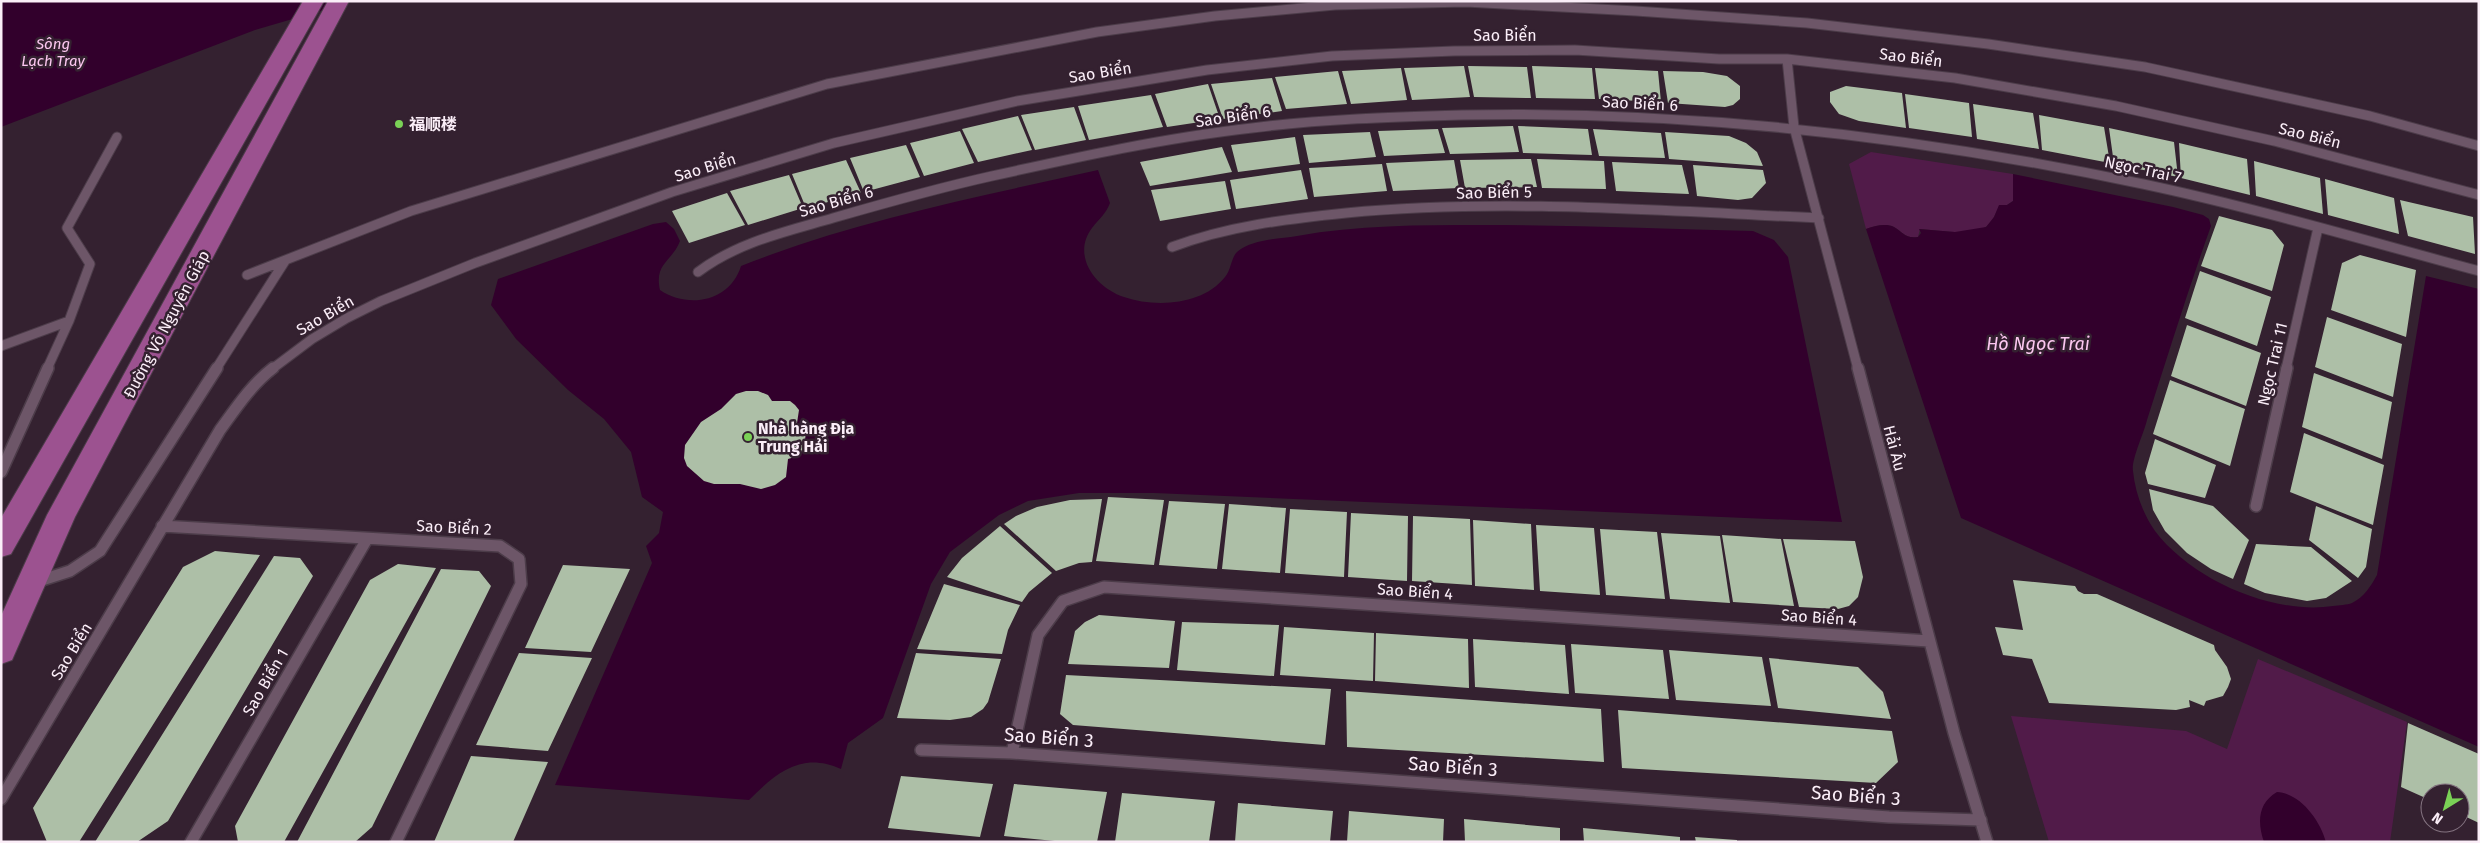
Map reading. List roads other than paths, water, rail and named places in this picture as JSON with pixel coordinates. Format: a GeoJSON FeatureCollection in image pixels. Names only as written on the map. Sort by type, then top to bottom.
{"type":"FeatureCollection","features":[{"type":"Feature","properties":{"kind":"main road","name":"Đường Võ Nguyên Giáp"},"geometry":{"type":"LineString","coordinates":[[8,530],[314,1]]}},
{"type":"Feature","properties":{"kind":"main road","name":"Đường Võ Nguyên Giáp"},"geometry":{"type":"LineString","coordinates":[[1,650],[62,516],[339,1]]}},
{"type":"Feature","properties":{"kind":"lane"},"geometry":{"type":"LineString","coordinates":[[247,276],[412,211],[827,84],[1098,32],[1215,16],[1335,5],[1466,2],[1636,11],[1807,23],[1988,44],[2145,67],[2370,116],[2479,146]]}},
{"type":"Feature","properties":{"kind":"lane","name":"Sao Biển"},"geometry":{"type":"LineString","coordinates":[[1,799],[220,430],[251,389],[285,358],[348,318],[381,301],[475,263],[672,192],[834,144],[1017,101],[1207,70],[1332,56],[1454,51],[1575,50],[1718,59],[1787,59],[1955,78],[2116,106],[2274,141],[2479,195]]}},
{"type":"Feature","properties":{"kind":"lane","name":"Hải Âu"},"geometry":{"type":"LineString","coordinates":[[1787,59],[1794,127],[1929,640],[1987,842]]}},
{"type":"Feature","properties":{"kind":"lane","name":"Sao Biển 6"},"geometry":{"type":"LineString","coordinates":[[698,272],[719,256],[736,248],[787,231],[945,186],[1100,152],[1295,123],[1453,114],[1571,114],[1794,127]]}},
{"type":"Feature","properties":{"kind":"lane","name":"Ngọc Trai 7"},"geometry":{"type":"LineString","coordinates":[[1794,127],[1931,145],[2036,163],[2208,198],[2479,272]]}},
{"type":"Feature","properties":{"kind":"lane"},"geometry":{"type":"LineString","coordinates":[[1,472],[69,321],[90,264],[67,228],[117,137]]}},
{"type":"Feature","properties":{"kind":"lane","name":"Sao Biển 5"},"geometry":{"type":"LineString","coordinates":[[1172,247],[1198,236],[1242,227],[1338,214],[1402,209],[1543,207],[1819,218]]}},
{"type":"Feature","properties":{"kind":"lane","name":"Ngọc Trai 11"},"geometry":{"type":"LineString","coordinates":[[2256,506],[2318,228]]}},
{"type":"Feature","properties":{"kind":"lane"},"geometry":{"type":"LineString","coordinates":[[30,584],[61,576],[82,566],[100,552],[285,261]]}},
{"type":"Feature","properties":{"kind":"lane"},"geometry":{"type":"LineString","coordinates":[[1,346],[69,321]]}},
{"type":"Feature","properties":{"kind":"lane","name":"Sao Biển 2"},"geometry":{"type":"LineString","coordinates":[[162,526],[500,546],[519,559],[521,584],[396,842]]}},
{"type":"Feature","properties":{"kind":"lane","name":"Sao Biển 1"},"geometry":{"type":"LineString","coordinates":[[191,842],[367,539]]}},
{"type":"Feature","properties":{"kind":"lane","name":"Sao Biển 4"},"geometry":{"type":"LineString","coordinates":[[1012,753],[1038,634],[1063,601],[1104,587],[1929,640]]}},
{"type":"Feature","properties":{"kind":"lane","name":"Sao Biển 3"},"geometry":{"type":"LineString","coordinates":[[921,750],[1012,753],[1890,817],[1981,820]]}},
{"type":"Feature","properties":{"kind":"water","name":"Sông Lạch Tray"},"geometry":{"type":"Polygon","coordinates":[[[1,1],[354,1],[255,30],[1,127],[1,1]]]}},
{"type":"Feature","properties":{"kind":"water"},"geometry":{"type":"Polygon","coordinates":[[[1098,170],[1110,203],[1086,239],[1084,249],[1086,260],[1096,279],[1114,293],[1150,302],[1178,302],[1192,299],[1204,293],[1216,286],[1225,277],[1233,257],[1237,252],[1250,244],[1320,232],[1388,226],[1582,226],[1753,231],[1774,240],[1788,257],[1842,522],[1154,493],[1079,493],[1028,501],[999,515],[950,552],[931,584],[883,718],[848,743],[841,769],[814,762],[801,764],[779,774],[749,800],[555,785],[652,563],[646,546],[659,533],[663,512],[642,497],[631,452],[604,419],[568,390],[516,339],[491,305],[498,279],[653,224],[666,222],[674,229],[680,241],[659,274],[660,290],[671,296],[683,299],[707,299],[728,288],[736,278],[741,266],[828,235],[963,200],[1098,170]]]}},
{"type":"Feature","properties":{"kind":"water","name":"Hồ Ngọc Trai"},"geometry":{"type":"Polygon","coordinates":[[[2013,174],[2173,207],[2203,215],[2209,219],[2211,226],[2136,453],[2133,466],[2134,479],[2143,510],[2155,531],[2171,549],[2190,565],[2212,579],[2260,599],[2285,605],[2310,607],[2345,605],[2360,598],[2370,587],[2377,575],[2426,276],[2479,289],[2479,747],[1961,518],[1866,229],[1887,225],[1894,227],[1907,236],[1918,237],[1921,233],[1919,229],[1955,232],[1986,227],[1994,217],[1999,205],[2007,205],[2013,201],[2013,174]]]}},
{"type":"Feature","properties":{"kind":"water"},"geometry":{"type":"Polygon","coordinates":[[[2277,792],[2294,797],[2308,809],[2319,825],[2326,842],[2264,842],[2260,827],[2261,814],[2266,802],[2277,792]]]}},
{"type":"Feature","properties":{"kind":"place","name":"福顺楼"},"geometry":{"type":"Point","coordinates":[399,124]}},
{"type":"Feature","properties":{"kind":"place","name":"Nhà hàng Địa Trung Hải"},"geometry":{"type":"Point","coordinates":[748,437]}}]}
